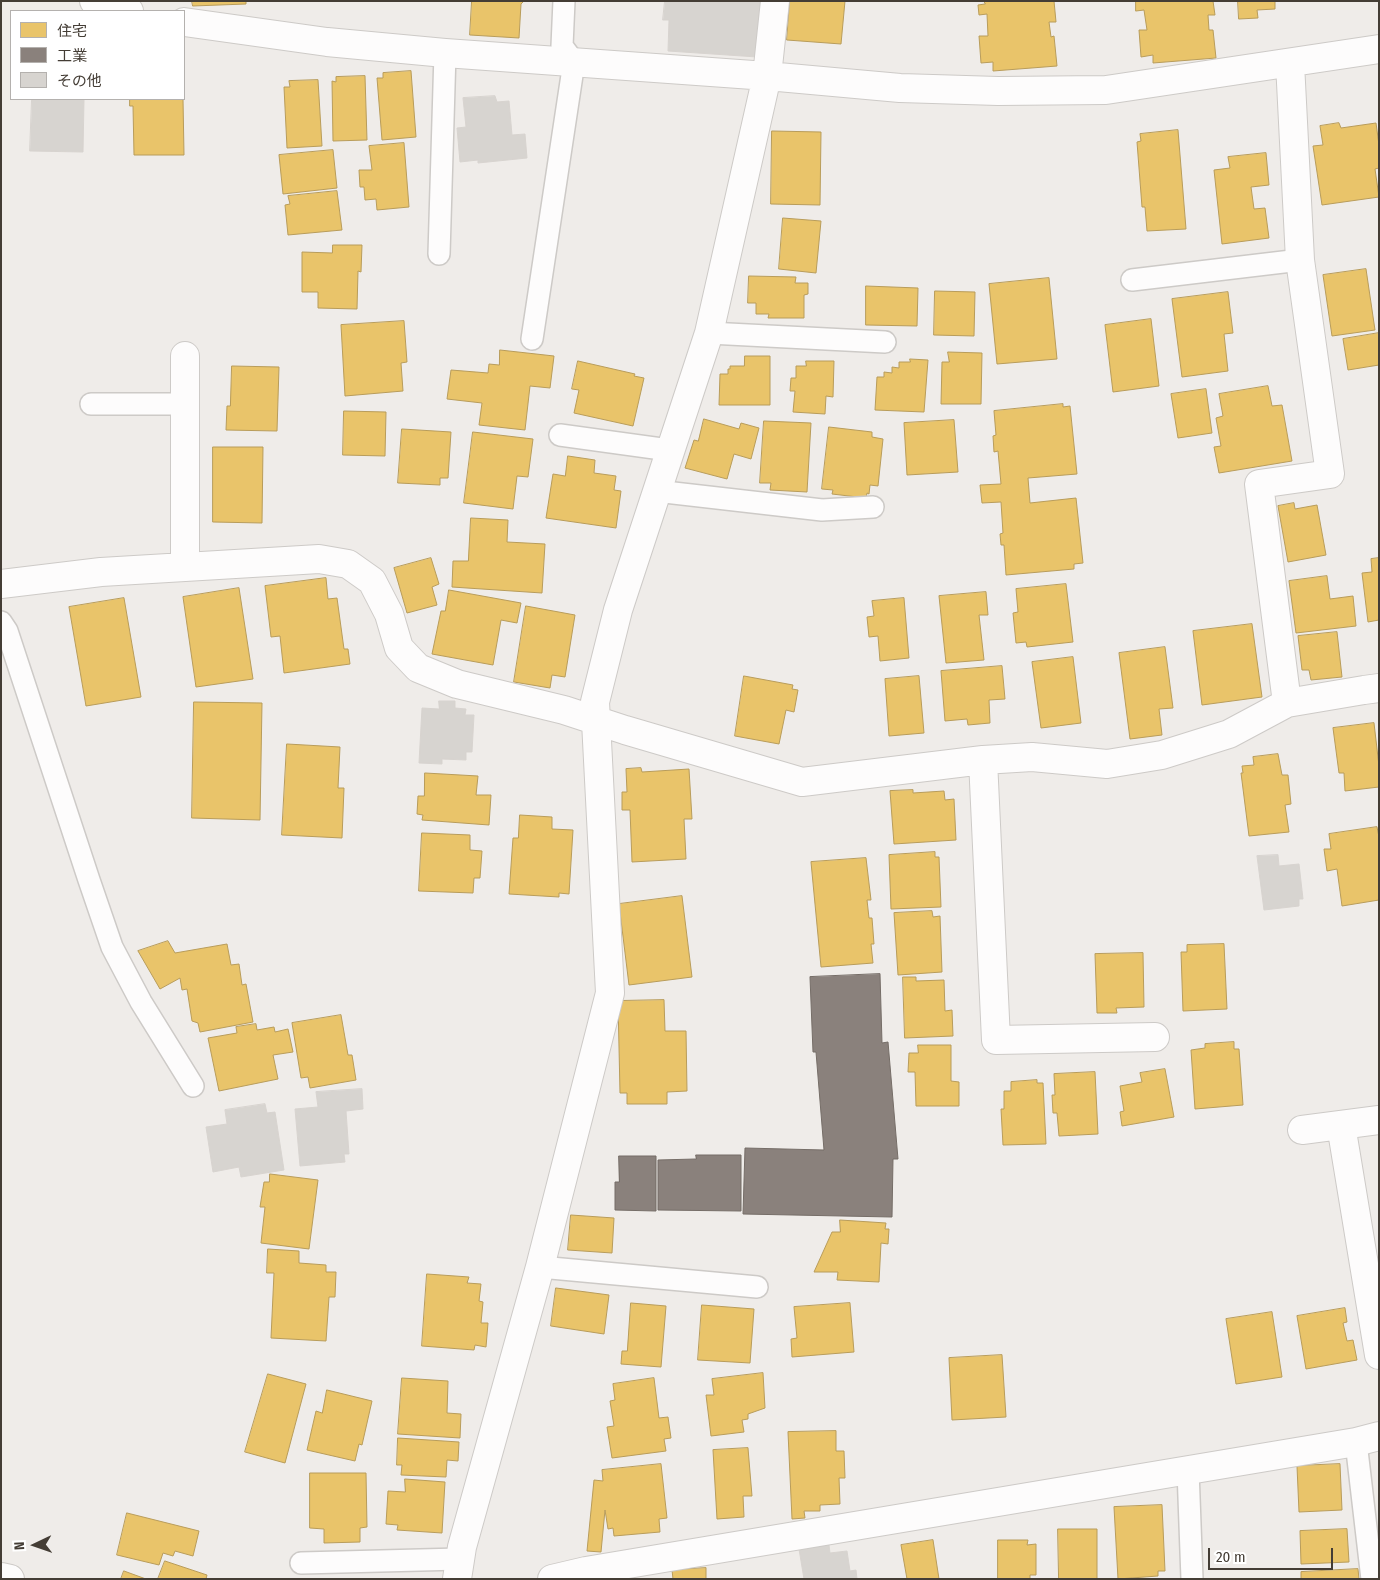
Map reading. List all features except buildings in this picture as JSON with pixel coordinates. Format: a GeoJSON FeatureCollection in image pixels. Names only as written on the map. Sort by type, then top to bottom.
{"type":"FeatureCollection","features":[{"type":"Feature","properties":{"kind":"street"},"geometry":{"type":"LineString","coordinates":[[94,1],[126,10]]}},
{"type":"Feature","properties":{"kind":"street"},"geometry":{"type":"LineString","coordinates":[[458,1569],[540,1267],[610,993],[595,702],[618,610],[709,333],[767,76],[775,1]]}},
{"type":"Feature","properties":{"kind":"street"},"geometry":{"type":"LineString","coordinates":[[185,22],[327,42],[444,53],[767,76],[900,88],[998,91],[1106,90],[1379,50]]}},
{"type":"Feature","properties":{"kind":"street"},"geometry":{"type":"LineString","coordinates":[[1287,703],[1259,484],[1330,474],[1300,260],[1290,63]]}},
{"type":"Feature","properties":{"kind":"street"},"geometry":{"type":"LineString","coordinates":[[185,356],[185,567]]}},
{"type":"Feature","properties":{"kind":"street"},"geometry":{"type":"LineString","coordinates":[[1,584],[101,572],[318,558],[348,564],[372,581],[389,614],[400,648],[418,668],[457,684],[564,710],[802,782],[983,760],[1032,757],[1107,764],[1162,754],[1229,734],[1287,703],[1379,688]]}},
{"type":"Feature","properties":{"kind":"street"},"geometry":{"type":"LineString","coordinates":[[983,760],[996,1040],[1155,1037]]}},
{"type":"Feature","properties":{"kind":"street"},"geometry":{"type":"LineString","coordinates":[[1302,1130],[1379,1120]]}},
{"type":"Feature","properties":{"kind":"street"},"geometry":{"type":"LineString","coordinates":[[1341,1126],[1379,1356]]}},
{"type":"Feature","properties":{"kind":"street"},"geometry":{"type":"LineString","coordinates":[[552,1579],[605,1568],[1367,1439]]}},
{"type":"Feature","properties":{"kind":"street"},"geometry":{"type":"LineString","coordinates":[[1,1577],[10,1579]]}},
{"type":"Feature","properties":{"kind":"lane"},"geometry":{"type":"LineString","coordinates":[[532,339],[574,62],[562,46],[564,1]]}},
{"type":"Feature","properties":{"kind":"lane"},"geometry":{"type":"LineString","coordinates":[[439,254],[444,53]]}},
{"type":"Feature","properties":{"kind":"lane"},"geometry":{"type":"LineString","coordinates":[[1132,280],[1300,260]]}},
{"type":"Feature","properties":{"kind":"lane"},"geometry":{"type":"LineString","coordinates":[[709,333],[885,342]]}},
{"type":"Feature","properties":{"kind":"lane"},"geometry":{"type":"LineString","coordinates":[[91,404],[185,404]]}},
{"type":"Feature","properties":{"kind":"lane"},"geometry":{"type":"LineString","coordinates":[[560,435],[669,450]]}},
{"type":"Feature","properties":{"kind":"lane"},"geometry":{"type":"LineString","coordinates":[[656,491],[822,510],[873,508]]}},
{"type":"Feature","properties":{"kind":"lane"},"geometry":{"type":"LineString","coordinates":[[1,622],[7,631],[112,947],[141,1002],[193,1086]]}},
{"type":"Feature","properties":{"kind":"lane"},"geometry":{"type":"LineString","coordinates":[[540,1267],[757,1287]]}},
{"type":"Feature","properties":{"kind":"lane"},"geometry":{"type":"LineString","coordinates":[[1367,1439],[1372,1579]]}},
{"type":"Feature","properties":{"kind":"lane"},"geometry":{"type":"LineString","coordinates":[[1188,1470],[1192,1579]]}},
{"type":"Feature","properties":{"kind":"lane"},"geometry":{"type":"LineString","coordinates":[[301,1563],[458,1569]]}}]}
